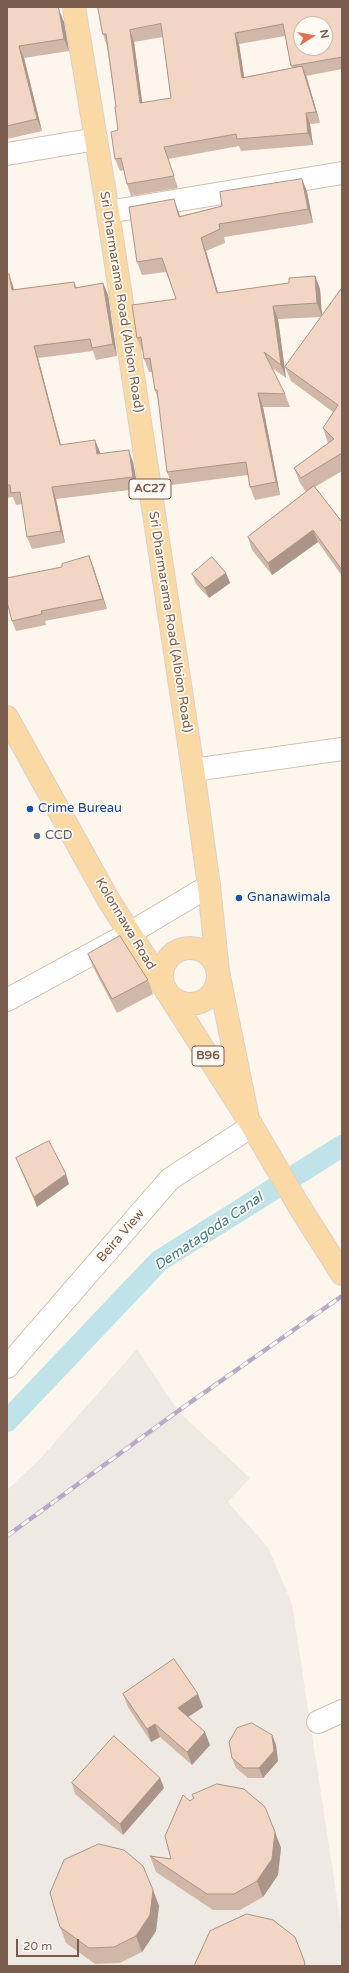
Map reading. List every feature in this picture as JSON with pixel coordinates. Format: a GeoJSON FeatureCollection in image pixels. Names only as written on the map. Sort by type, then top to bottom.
{"type":"FeatureCollection","features":[{"type":"Feature","properties":{"kind":"main road","name":"Sri Dharmarama Road (Albion Road)"},"geometry":{"type":"LineString","coordinates":[[74,7],[108,212],[193,770],[209,886],[218,972],[250,1122]]}},
{"type":"Feature","properties":{"kind":"main road","name":"Kolonnawa Road"},"geometry":{"type":"LineString","coordinates":[[7,717],[108,899],[250,1122]]}},
{"type":"Feature","properties":{"kind":"main road"},"geometry":{"type":"LineString","coordinates":[[193,947],[202,950],[213,959],[218,972],[218,982],[208,997],[201,1002],[191,1004],[182,1003],[173,999],[167,992],[162,979],[163,966],[168,957],[180,949],[193,947]]}},
{"type":"Feature","properties":{"kind":"main road","name":"B96"},"geometry":{"type":"LineString","coordinates":[[250,1122],[299,1206],[342,1274]]}},
{"type":"Feature","properties":{"kind":"street"},"geometry":{"type":"LineString","coordinates":[[7,154],[96,139]]}},
{"type":"Feature","properties":{"kind":"street"},"geometry":{"type":"LineString","coordinates":[[108,212],[342,173]]}},
{"type":"Feature","properties":{"kind":"street"},"geometry":{"type":"LineString","coordinates":[[193,770],[342,749]]}},
{"type":"Feature","properties":{"kind":"street"},"geometry":{"type":"LineString","coordinates":[[7,1000],[130,933],[209,886]]}},
{"type":"Feature","properties":{"kind":"street","name":"Beira View"},"geometry":{"type":"LineString","coordinates":[[7,1367],[170,1179],[250,1122]]}},
{"type":"Feature","properties":{"kind":"street"},"geometry":{"type":"LineString","coordinates":[[318,1722],[342,1711]]}},
{"type":"Feature","properties":{"kind":"shaded area"},"geometry":{"type":"Polygon","coordinates":[[[137,1349],[178,1411],[250,1478],[228,1502],[269,1549],[292,1604],[342,1931],[342,1966],[7,1966],[7,1490],[39,1460],[137,1349]]]}},
{"type":"Feature","properties":{"kind":"building"},"geometry":{"type":"Polygon","coordinates":[[[7,7],[58,7],[64,39],[19,46],[37,119],[7,126],[7,7]]]}},
{"type":"Feature","properties":{"kind":"building"},"geometry":{"type":"Polygon","coordinates":[[[98,7],[342,7],[342,57],[291,66],[283,24],[235,33],[242,78],[302,66],[316,112],[306,113],[308,133],[237,139],[236,134],[164,147],[174,176],[127,184],[121,158],[115,159],[111,132],[118,130],[106,34],[103,34],[98,7]],[[161,24],[130,30],[140,103],[171,98],[161,24]]]}},
{"type":"Feature","properties":{"kind":"building"},"geometry":{"type":"Polygon","coordinates":[[[302,179],[308,209],[219,224],[220,229],[201,238],[217,293],[289,283],[289,278],[315,276],[317,303],[273,306],[281,365],[264,352],[285,394],[258,393],[276,482],[250,487],[246,462],[167,472],[157,390],[155,390],[150,358],[144,359],[141,337],[137,338],[132,305],[176,299],[162,258],[137,262],[129,207],[174,199],[179,217],[222,206],[220,192],[302,179]]]}},
{"type":"Feature","properties":{"kind":"building"},"geometry":{"type":"Polygon","coordinates":[[[7,274],[9,274],[12,290],[74,282],[75,288],[103,283],[113,344],[92,348],[90,339],[34,346],[60,445],[95,440],[97,454],[129,450],[133,477],[52,487],[61,531],[27,537],[20,492],[11,493],[10,485],[7,485],[7,274]]]}},
{"type":"Feature","properties":{"kind":"building"},"geometry":{"type":"Polygon","coordinates":[[[342,288],[342,453],[301,478],[294,468],[334,439],[323,428],[338,405],[285,367],[342,288]]]}},
{"type":"Feature","properties":{"kind":"building"},"geometry":{"type":"Polygon","coordinates":[[[314,486],[342,522],[342,570],[313,530],[268,563],[248,537],[314,486]]]}},
{"type":"Feature","properties":{"kind":"building"},"geometry":{"type":"Polygon","coordinates":[[[89,556],[103,599],[41,611],[42,614],[12,621],[7,602],[7,578],[62,567],[62,564],[89,556]]]}},
{"type":"Feature","properties":{"kind":"building"},"geometry":{"type":"Polygon","coordinates":[[[212,557],[226,573],[205,588],[192,574],[212,557]]]}},
{"type":"Feature","properties":{"kind":"building"},"geometry":{"type":"Polygon","coordinates":[[[120,936],[148,980],[112,999],[88,954],[120,936]]]}},
{"type":"Feature","properties":{"kind":"building"},"geometry":{"type":"Polygon","coordinates":[[[49,1141],[66,1174],[34,1197],[16,1158],[49,1141]]]}},
{"type":"Feature","properties":{"kind":"building"},"geometry":{"type":"Polygon","coordinates":[[[174,1659],[198,1694],[178,1708],[205,1732],[187,1752],[155,1724],[147,1729],[123,1694],[174,1659]]]}},
{"type":"Feature","properties":{"kind":"building"},"geometry":{"type":"Polygon","coordinates":[[[252,1723],[272,1735],[274,1751],[259,1768],[244,1768],[232,1758],[229,1742],[237,1728],[252,1723]]]}},
{"type":"Feature","properties":{"kind":"building"},"geometry":{"type":"Polygon","coordinates":[[[114,1736],[160,1778],[120,1824],[72,1783],[114,1736]]]}},
{"type":"Feature","properties":{"kind":"building"},"geometry":{"type":"Polygon","coordinates":[[[217,1784],[244,1789],[265,1807],[275,1832],[272,1859],[257,1881],[234,1894],[207,1894],[150,1856],[171,1859],[165,1836],[183,1795],[190,1801],[194,1798],[192,1795],[217,1784]]]}},
{"type":"Feature","properties":{"kind":"building"},"geometry":{"type":"Polygon","coordinates":[[[99,1844],[124,1850],[143,1866],[153,1890],[150,1915],[136,1936],[114,1947],[89,1948],[60,1927],[50,1893],[64,1860],[99,1844]]]}},
{"type":"Feature","properties":{"kind":"building"},"geometry":{"type":"Polygon","coordinates":[[[247,1914],[273,1920],[295,1937],[305,1963],[304,1966],[194,1966],[210,1931],[247,1914]]]}},
{"type":"Feature","properties":{"kind":"waterway","name":"Dematagoda Canal"},"geometry":{"type":"LineString","coordinates":[[7,1421],[159,1261],[342,1146]]}},
{"type":"Feature","properties":{"kind":"railway"},"geometry":{"type":"LineString","coordinates":[[7,1536],[178,1411],[342,1296]]}},
{"type":"Feature","properties":{"kind":"place","name":"Crime Bureau"},"geometry":{"type":"Point","coordinates":[30,809]}},
{"type":"Feature","properties":{"kind":"place","name":"CCD"},"geometry":{"type":"Point","coordinates":[37,836]}},
{"type":"Feature","properties":{"kind":"place","name":"Gnanawimala"},"geometry":{"type":"Point","coordinates":[239,898]}}]}
